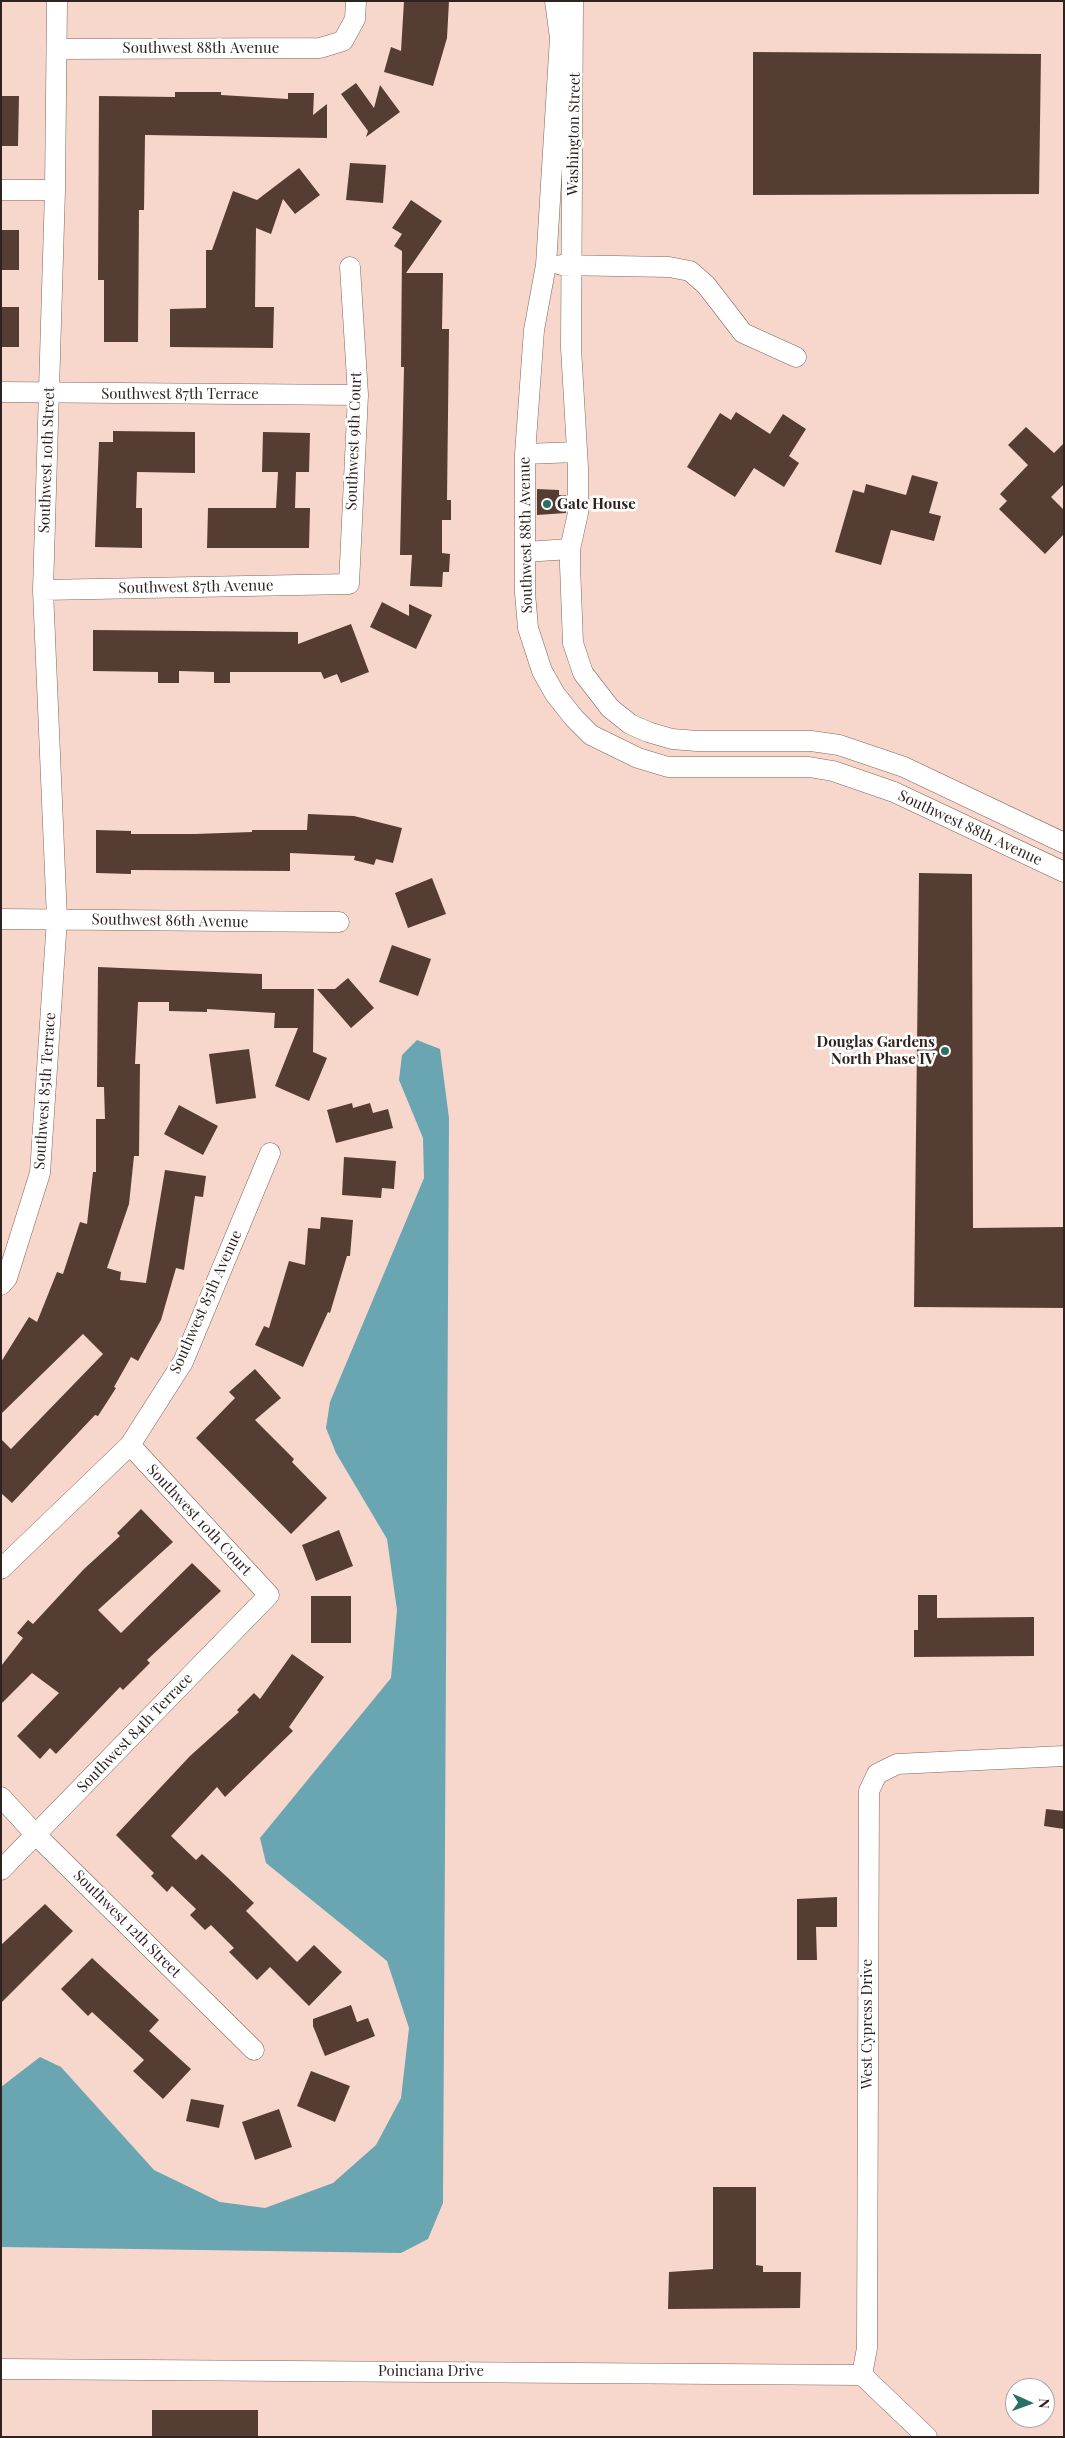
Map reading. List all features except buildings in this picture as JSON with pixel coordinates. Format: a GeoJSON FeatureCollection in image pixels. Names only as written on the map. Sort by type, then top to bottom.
{"type":"FeatureCollection","features":[{"type":"Feature","properties":{"kind":"street","name":"Southwest 10th Street"},"geometry":{"type":"LineString","coordinates":[[57,1],[58,49],[55,190],[43,590],[57,920]]}},
{"type":"Feature","properties":{"kind":"street","name":"Southwest 88th Avenue"},"geometry":{"type":"LineString","coordinates":[[58,49],[320,48],[343,41],[355,19],[356,1]]}},
{"type":"Feature","properties":{"kind":"street","name":"Washington Street"},"geometry":{"type":"LineString","coordinates":[[546,265],[560,38],[556,1]]}},
{"type":"Feature","properties":{"kind":"street","name":"Washington Street"},"geometry":{"type":"LineString","coordinates":[[573,266],[574,1]]}},
{"type":"Feature","properties":{"kind":"street"},"geometry":{"type":"LineString","coordinates":[[1,190],[55,190]]}},
{"type":"Feature","properties":{"kind":"street","name":"Southwest 88th Avenue"},"geometry":{"type":"LineString","coordinates":[[546,265],[534,330],[525,454],[525,552],[528,628],[542,671],[555,694],[574,718],[591,735],[638,758],[668,767],[809,767],[833,771],[894,792],[1064,872]]}},
{"type":"Feature","properties":{"kind":"street"},"geometry":{"type":"LineString","coordinates":[[546,265],[669,267],[690,272],[706,285],[743,333],[796,357]]}},
{"type":"Feature","properties":{"kind":"street","name":"Southwest 88th Avenue"},"geometry":{"type":"LineString","coordinates":[[573,266],[571,348],[577,452],[578,513],[570,548],[573,643],[584,673],[610,708],[630,724],[672,739],[697,741],[811,741],[839,744],[888,761],[1064,843]]}},
{"type":"Feature","properties":{"kind":"street","name":"Southwest 9th Court"},"geometry":{"type":"LineString","coordinates":[[348,584],[358,396],[350,268]]}},
{"type":"Feature","properties":{"kind":"street","name":"Southwest 87th Terrace"},"geometry":{"type":"LineString","coordinates":[[1,392],[358,396]]}},
{"type":"Feature","properties":{"kind":"street"},"geometry":{"type":"LineString","coordinates":[[525,454],[577,452]]}},
{"type":"Feature","properties":{"kind":"street"},"geometry":{"type":"LineString","coordinates":[[525,552],[570,548]]}},
{"type":"Feature","properties":{"kind":"street","name":"Southwest 87th Avenue"},"geometry":{"type":"LineString","coordinates":[[43,590],[348,584]]}},
{"type":"Feature","properties":{"kind":"street"},"geometry":{"type":"LineString","coordinates":[[638,758],[648,732]]}},
{"type":"Feature","properties":{"kind":"street"},"geometry":{"type":"LineString","coordinates":[[876,785],[888,761]]}},
{"type":"Feature","properties":{"kind":"street","name":"Southwest 86th Avenue"},"geometry":{"type":"LineString","coordinates":[[1,919],[339,922]]}},
{"type":"Feature","properties":{"kind":"street","name":"Southwest 85th Terrace"},"geometry":{"type":"LineString","coordinates":[[1,1285],[7,1278],[40,1173],[57,920]]}},
{"type":"Feature","properties":{"kind":"street","name":"Southwest 85th Avenue"},"geometry":{"type":"LineString","coordinates":[[1,1569],[130,1445],[183,1362],[270,1153]]}},
{"type":"Feature","properties":{"kind":"street","name":"Southwest 10th Court"},"geometry":{"type":"LineString","coordinates":[[130,1445],[268,1595]]}},
{"type":"Feature","properties":{"kind":"street","name":"Southwest 84th Terrace"},"geometry":{"type":"LineString","coordinates":[[1,1870],[268,1595]]}},
{"type":"Feature","properties":{"kind":"street","name":"West Cypress Drive"},"geometry":{"type":"LineString","coordinates":[[862,2375],[867,2348],[869,1791],[877,1774],[885,1768],[897,1764],[1064,1756]]}},
{"type":"Feature","properties":{"kind":"street","name":"Southwest 12th Street"},"geometry":{"type":"LineString","coordinates":[[1,1797],[36,1835],[254,2050]]}},
{"type":"Feature","properties":{"kind":"street","name":"Poinciana Drive"},"geometry":{"type":"LineString","coordinates":[[1,2369],[862,2375]]}},
{"type":"Feature","properties":{"kind":"street"},"geometry":{"type":"LineString","coordinates":[[862,2375],[927,2437]]}},
{"type":"Feature","properties":{"kind":"water"},"geometry":{"type":"Polygon","coordinates":[[[417,1040],[440,1049],[449,1118],[443,2203],[428,2239],[401,2253],[1,2247],[1,2087],[40,2057],[61,2067],[154,2170],[220,2202],[265,2208],[333,2183],[376,2145],[401,2098],[409,2028],[387,1961],[266,1863],[260,1838],[391,1678],[397,1610],[387,1539],[336,1453],[326,1428],[330,1402],[424,1178],[423,1138],[399,1080],[402,1055],[417,1040]]]}},
{"type":"Feature","properties":{"kind":"place","name":"Gate House"},"geometry":{"type":"Point","coordinates":[547,504]}},
{"type":"Feature","properties":{"kind":"place","name":"Douglas Gardens North Phase IV"},"geometry":{"type":"Point","coordinates":[945,1051]}}]}
